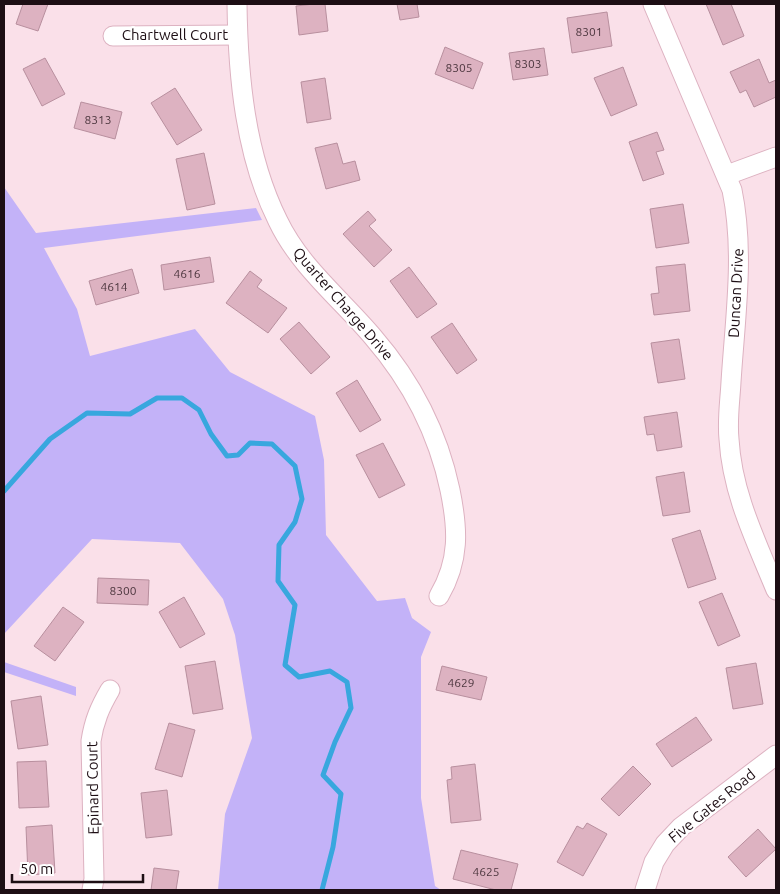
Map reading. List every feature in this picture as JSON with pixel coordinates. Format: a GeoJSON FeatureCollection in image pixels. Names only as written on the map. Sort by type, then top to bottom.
{"type":"FeatureCollection","features":[{"type":"Feature","properties":{"kind":"street","name":"Quarter Charge Drive"},"geometry":{"type":"LineString","coordinates":[[237,4],[237,35],[242,94],[250,138],[264,189],[278,221],[295,252],[395,364],[417,398],[434,434],[446,469],[454,507],[456,544],[455,563],[440,596]]}},
{"type":"Feature","properties":{"kind":"street","name":"Duncan Drive"},"geometry":{"type":"LineString","coordinates":[[653,4],[727,175],[736,214],[739,248],[729,417],[731,467],[739,497],[776,590]]}},
{"type":"Feature","properties":{"kind":"street","name":"Chartwell Court"},"geometry":{"type":"LineString","coordinates":[[113,36],[237,35]]}},
{"type":"Feature","properties":{"kind":"street"},"geometry":{"type":"LineString","coordinates":[[727,175],[776,158]]}},
{"type":"Feature","properties":{"kind":"street","name":"Epinard Court"},"geometry":{"type":"LineString","coordinates":[[92,890],[94,879],[91,741],[93,726],[99,708],[110,690]]}},
{"type":"Feature","properties":{"kind":"street","name":"Five Gates Road"},"geometry":{"type":"LineString","coordinates":[[645,890],[654,862],[665,844],[676,833],[776,755]]}},
{"type":"Feature","properties":{"kind":"shaded area"},"geometry":{"type":"Polygon","coordinates":[[[4,187],[36,233],[256,208],[262,220],[44,248],[77,309],[90,356],[195,329],[230,372],[315,416],[324,460],[326,535],[377,601],[405,598],[412,618],[431,632],[421,657],[421,798],[435,886],[441,890],[218,890],[225,814],[252,738],[235,635],[223,599],[180,543],[92,539],[4,634],[4,187]]]}},
{"type":"Feature","properties":{"kind":"shaded area"},"geometry":{"type":"Polygon","coordinates":[[[4,662],[76,687],[76,696],[4,672],[4,662]]]}},
{"type":"Feature","properties":{"kind":"building"},"geometry":{"type":"Polygon","coordinates":[[[23,4],[48,4],[38,31],[16,24],[23,4]]]}},
{"type":"Feature","properties":{"kind":"building"},"geometry":{"type":"Polygon","coordinates":[[[325,4],[328,31],[299,35],[296,6],[325,4]]]}},
{"type":"Feature","properties":{"kind":"building"},"geometry":{"type":"Polygon","coordinates":[[[397,4],[417,4],[419,17],[400,20],[397,4]]]}},
{"type":"Feature","properties":{"kind":"building"},"geometry":{"type":"Polygon","coordinates":[[[706,4],[731,4],[744,36],[723,45],[706,4]]]}},
{"type":"Feature","properties":{"kind":"building"},"geometry":{"type":"Polygon","coordinates":[[[607,12],[612,46],[572,53],[567,18],[607,12]]]}},
{"type":"Feature","properties":{"kind":"building"},"geometry":{"type":"Polygon","coordinates":[[[445,47],[483,63],[473,89],[435,74],[445,47]]]}},
{"type":"Feature","properties":{"kind":"building"},"geometry":{"type":"Polygon","coordinates":[[[544,48],[548,75],[513,80],[509,53],[544,48]]]}},
{"type":"Feature","properties":{"kind":"building"},"geometry":{"type":"Polygon","coordinates":[[[45,58],[65,94],[42,106],[23,69],[45,58]]]}},
{"type":"Feature","properties":{"kind":"building"},"geometry":{"type":"Polygon","coordinates":[[[759,59],[769,83],[776,80],[776,97],[754,107],[746,90],[740,93],[730,72],[759,59]]]}},
{"type":"Feature","properties":{"kind":"building"},"geometry":{"type":"Polygon","coordinates":[[[623,67],[637,105],[611,116],[594,78],[623,67]]]}},
{"type":"Feature","properties":{"kind":"building"},"geometry":{"type":"Polygon","coordinates":[[[325,78],[331,119],[307,123],[301,82],[325,78]]]}},
{"type":"Feature","properties":{"kind":"building"},"geometry":{"type":"Polygon","coordinates":[[[175,88],[202,130],[177,145],[151,103],[175,88]]]}},
{"type":"Feature","properties":{"kind":"building"},"geometry":{"type":"Polygon","coordinates":[[[81,102],[122,112],[115,139],[74,128],[81,102]]]}},
{"type":"Feature","properties":{"kind":"building"},"geometry":{"type":"Polygon","coordinates":[[[657,132],[664,150],[656,152],[664,174],[643,181],[629,142],[657,132]]]}},
{"type":"Feature","properties":{"kind":"building"},"geometry":{"type":"Polygon","coordinates":[[[337,143],[343,164],[355,161],[360,180],[326,189],[315,148],[337,143]]]}},
{"type":"Feature","properties":{"kind":"building"},"geometry":{"type":"Polygon","coordinates":[[[204,153],[215,204],[187,210],[176,159],[204,153]]]}},
{"type":"Feature","properties":{"kind":"building"},"geometry":{"type":"Polygon","coordinates":[[[683,204],[689,243],[656,248],[650,209],[683,204]]]}},
{"type":"Feature","properties":{"kind":"building"},"geometry":{"type":"Polygon","coordinates":[[[368,211],[376,220],[369,226],[392,250],[374,267],[343,234],[368,211]]]}},
{"type":"Feature","properties":{"kind":"building"},"geometry":{"type":"Polygon","coordinates":[[[210,257],[214,282],[164,290],[161,265],[210,257]]]}},
{"type":"Feature","properties":{"kind":"building"},"geometry":{"type":"Polygon","coordinates":[[[685,264],[690,311],[654,315],[651,294],[659,293],[656,267],[685,264]]]}},
{"type":"Feature","properties":{"kind":"building"},"geometry":{"type":"Polygon","coordinates":[[[409,267],[437,304],[417,318],[390,281],[409,267]]]}},
{"type":"Feature","properties":{"kind":"building"},"geometry":{"type":"Polygon","coordinates":[[[132,269],[139,293],[96,305],[89,281],[132,269]]]}},
{"type":"Feature","properties":{"kind":"building"},"geometry":{"type":"Polygon","coordinates":[[[250,271],[262,280],[257,287],[287,308],[268,333],[226,303],[250,271]]]}},
{"type":"Feature","properties":{"kind":"building"},"geometry":{"type":"Polygon","coordinates":[[[299,322],[330,357],[311,374],[280,339],[299,322]]]}},
{"type":"Feature","properties":{"kind":"building"},"geometry":{"type":"Polygon","coordinates":[[[452,323],[477,360],[457,374],[431,337],[452,323]]]}},
{"type":"Feature","properties":{"kind":"building"},"geometry":{"type":"Polygon","coordinates":[[[679,339],[685,379],[658,383],[651,343],[679,339]]]}},
{"type":"Feature","properties":{"kind":"building"},"geometry":{"type":"Polygon","coordinates":[[[357,380],[381,420],[360,432],[336,393],[357,380]]]}},
{"type":"Feature","properties":{"kind":"building"},"geometry":{"type":"Polygon","coordinates":[[[677,412],[682,447],[657,451],[654,434],[647,435],[644,417],[677,412]]]}},
{"type":"Feature","properties":{"kind":"building"},"geometry":{"type":"Polygon","coordinates":[[[383,443],[405,485],[379,498],[356,455],[383,443]]]}},
{"type":"Feature","properties":{"kind":"building"},"geometry":{"type":"Polygon","coordinates":[[[684,472],[690,512],[663,516],[656,477],[684,472]]]}},
{"type":"Feature","properties":{"kind":"building"},"geometry":{"type":"Polygon","coordinates":[[[700,530],[716,579],[688,588],[672,539],[700,530]]]}},
{"type":"Feature","properties":{"kind":"building"},"geometry":{"type":"Polygon","coordinates":[[[98,578],[149,580],[148,605],[97,603],[98,578]]]}},
{"type":"Feature","properties":{"kind":"building"},"geometry":{"type":"Polygon","coordinates":[[[722,593],[740,636],[718,646],[699,602],[722,593]]]}},
{"type":"Feature","properties":{"kind":"building"},"geometry":{"type":"Polygon","coordinates":[[[184,597],[205,634],[180,648],[159,612],[184,597]]]}},
{"type":"Feature","properties":{"kind":"building"},"geometry":{"type":"Polygon","coordinates":[[[63,607],[84,622],[55,661],[34,646],[63,607]]]}},
{"type":"Feature","properties":{"kind":"building"},"geometry":{"type":"Polygon","coordinates":[[[215,661],[223,709],[193,714],[185,666],[215,661]]]}},
{"type":"Feature","properties":{"kind":"building"},"geometry":{"type":"Polygon","coordinates":[[[756,663],[763,704],[733,709],[726,668],[756,663]]]}},
{"type":"Feature","properties":{"kind":"building"},"geometry":{"type":"Polygon","coordinates":[[[442,666],[487,677],[481,700],[436,690],[442,666]]]}},
{"type":"Feature","properties":{"kind":"building"},"geometry":{"type":"Polygon","coordinates":[[[41,696],[48,745],[18,749],[11,701],[41,696]]]}},
{"type":"Feature","properties":{"kind":"building"},"geometry":{"type":"Polygon","coordinates":[[[696,717],[712,740],[672,767],[656,744],[696,717]]]}},
{"type":"Feature","properties":{"kind":"building"},"geometry":{"type":"Polygon","coordinates":[[[169,723],[195,730],[182,777],[155,769],[169,723]]]}},
{"type":"Feature","properties":{"kind":"building"},"geometry":{"type":"Polygon","coordinates":[[[46,761],[49,807],[19,808],[17,762],[46,761]]]}},
{"type":"Feature","properties":{"kind":"building"},"geometry":{"type":"Polygon","coordinates":[[[475,764],[481,820],[451,823],[447,780],[452,779],[451,767],[475,764]]]}},
{"type":"Feature","properties":{"kind":"building"},"geometry":{"type":"Polygon","coordinates":[[[633,766],[651,784],[619,816],[601,799],[633,766]]]}},
{"type":"Feature","properties":{"kind":"building"},"geometry":{"type":"Polygon","coordinates":[[[167,790],[172,835],[146,838],[141,793],[167,790]]]}},
{"type":"Feature","properties":{"kind":"building"},"geometry":{"type":"Polygon","coordinates":[[[587,823],[607,834],[583,876],[557,862],[577,826],[583,829],[587,823]]]}},
{"type":"Feature","properties":{"kind":"building"},"geometry":{"type":"Polygon","coordinates":[[[52,825],[55,873],[28,875],[26,827],[52,825]]]}},
{"type":"Feature","properties":{"kind":"building"},"geometry":{"type":"Polygon","coordinates":[[[758,829],[776,849],[746,877],[728,857],[758,829]]]}},
{"type":"Feature","properties":{"kind":"building"},"geometry":{"type":"Polygon","coordinates":[[[461,850],[518,864],[511,890],[496,890],[453,879],[461,850]]]}},
{"type":"Feature","properties":{"kind":"building"},"geometry":{"type":"Polygon","coordinates":[[[154,868],[179,871],[176,890],[151,890],[154,868]]]}},
{"type":"Feature","properties":{"kind":"waterway"},"geometry":{"type":"LineString","coordinates":[[4,491],[50,439],[87,413],[130,414],[157,398],[182,398],[199,410],[211,434],[227,456],[238,455],[250,443],[272,444],[295,466],[302,499],[295,522],[279,545],[278,581],[295,605],[285,665],[299,677],[330,671],[347,682],[351,708],[335,742],[323,775],[341,794],[333,847],[322,890]]}}]}
